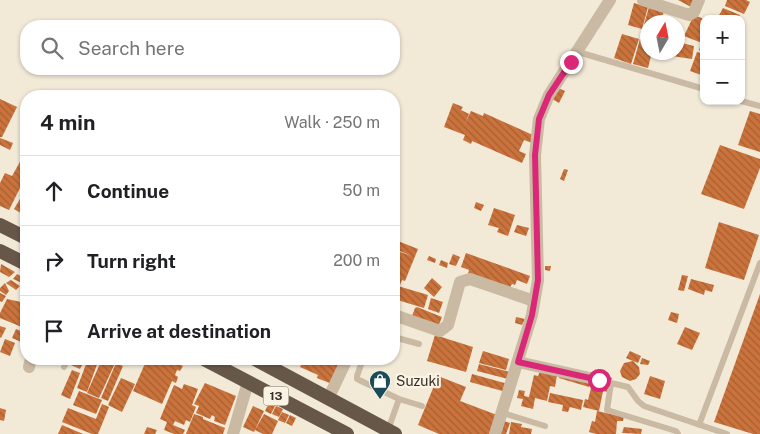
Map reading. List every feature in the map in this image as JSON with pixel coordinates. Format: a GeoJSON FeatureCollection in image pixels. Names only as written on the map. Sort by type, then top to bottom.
{"type":"FeatureCollection","features":[{"type":"Feature","properties":{"kind":"highway"},"geometry":{"type":"LineString","coordinates":[[0,225],[20,235]]}},
{"type":"Feature","properties":{"kind":"highway"},"geometry":{"type":"LineString","coordinates":[[0,251],[20,261]]}},
{"type":"Feature","properties":{"kind":"highway","name":"13"},"geometry":{"type":"LineString","coordinates":[[215,365],[305,410],[347,434]]}},
{"type":"Feature","properties":{"kind":"highway","name":"13"},"geometry":{"type":"LineString","coordinates":[[266,365],[391,432]]}},
{"type":"Feature","properties":{"kind":"street"},"geometry":{"type":"LineString","coordinates":[[495,434],[532,315],[538,280],[535,155],[539,119],[549,95],[610,0]]}},
{"type":"Feature","properties":{"kind":"street"},"geometry":{"type":"LineString","coordinates":[[644,0],[689,15],[694,12],[699,0]]}},
{"type":"Feature","properties":{"kind":"street"},"geometry":{"type":"LineString","coordinates":[[400,316],[440,331],[444,329],[448,325],[460,282],[470,279],[534,301]]}},
{"type":"Feature","properties":{"kind":"street"},"geometry":{"type":"LineString","coordinates":[[518,362],[599,380]]}},
{"type":"Feature","properties":{"kind":"street"},"geometry":{"type":"LineString","coordinates":[[328,399],[344,365]]}},
{"type":"Feature","properties":{"kind":"street"},"geometry":{"type":"LineString","coordinates":[[233,434],[248,382]]}},
{"type":"Feature","properties":{"kind":"lane"},"geometry":{"type":"LineString","coordinates":[[578,52],[700,88]]}},
{"type":"Feature","properties":{"kind":"lane"},"geometry":{"type":"LineString","coordinates":[[745,102],[760,106]]}},
{"type":"Feature","properties":{"kind":"lane"},"geometry":{"type":"LineString","coordinates":[[699,425],[760,263]]}},
{"type":"Feature","properties":{"kind":"lane"},"geometry":{"type":"LineString","coordinates":[[400,339],[419,344]]}},
{"type":"Feature","properties":{"kind":"lane"},"geometry":{"type":"LineString","coordinates":[[361,365],[356,376],[357,379],[399,399],[422,406]]}},
{"type":"Feature","properties":{"kind":"lane"},"geometry":{"type":"LineString","coordinates":[[678,434],[676,431],[607,410],[611,382],[628,388],[644,406],[727,434]]}},
{"type":"Feature","properties":{"kind":"lane"},"geometry":{"type":"LineString","coordinates":[[391,432],[399,399]]}},
{"type":"Feature","properties":{"kind":"lane"},"geometry":{"type":"LineString","coordinates":[[503,413],[545,426]]}},
{"type":"Feature","properties":{"kind":"building"},"geometry":{"type":"Polygon","coordinates":[[[678,0],[695,0],[691,7],[678,0]]]}},
{"type":"Feature","properties":{"kind":"building"},"geometry":{"type":"Polygon","coordinates":[[[727,0],[746,0],[750,2],[744,14],[725,6],[727,0]]]}},
{"type":"Feature","properties":{"kind":"building"},"geometry":{"type":"Polygon","coordinates":[[[634,3],[648,7],[646,15],[640,15],[640,28],[628,25],[634,3]]]}},
{"type":"Feature","properties":{"kind":"building"},"geometry":{"type":"Polygon","coordinates":[[[649,7],[664,11],[663,15],[647,15],[649,7]]]}},
{"type":"Feature","properties":{"kind":"building"},"geometry":{"type":"Polygon","coordinates":[[[723,8],[740,15],[719,15],[723,8]]]}},
{"type":"Feature","properties":{"kind":"building"},"geometry":{"type":"Polygon","coordinates":[[[694,15],[700,17],[700,42],[685,36],[694,15]]]}},
{"type":"Feature","properties":{"kind":"building"},"geometry":{"type":"Polygon","coordinates":[[[622,34],[639,39],[631,64],[614,58],[622,34]]]}},
{"type":"Feature","properties":{"kind":"building"},"geometry":{"type":"Polygon","coordinates":[[[640,39],[640,60],[650,60],[648,68],[633,64],[640,39]]]}},
{"type":"Feature","properties":{"kind":"building"},"geometry":{"type":"Polygon","coordinates":[[[685,44],[694,46],[692,59],[685,58],[685,44]]]}},
{"type":"Feature","properties":{"kind":"building"},"geometry":{"type":"Polygon","coordinates":[[[697,52],[700,53],[700,75],[690,71],[697,52]]]}},
{"type":"Feature","properties":{"kind":"building"},"geometry":{"type":"Polygon","coordinates":[[[558,88],[565,91],[559,103],[552,99],[558,88]]]}},
{"type":"Feature","properties":{"kind":"building"},"geometry":{"type":"Polygon","coordinates":[[[0,99],[17,107],[2,137],[0,137],[0,99]]]}},
{"type":"Feature","properties":{"kind":"building"},"geometry":{"type":"Polygon","coordinates":[[[453,103],[463,107],[461,110],[469,114],[465,124],[471,111],[483,116],[484,113],[535,136],[532,143],[524,140],[519,151],[526,154],[522,163],[472,141],[471,144],[463,140],[465,135],[444,127],[453,103]]]}},
{"type":"Feature","properties":{"kind":"building"},"geometry":{"type":"Polygon","coordinates":[[[750,111],[760,114],[760,152],[738,145],[750,111]]]}},
{"type":"Feature","properties":{"kind":"building"},"geometry":{"type":"Polygon","coordinates":[[[0,138],[13,143],[10,150],[0,145],[0,138]]]}},
{"type":"Feature","properties":{"kind":"building"},"geometry":{"type":"Polygon","coordinates":[[[720,145],[760,159],[760,168],[744,209],[701,194],[720,145]]]}},
{"type":"Feature","properties":{"kind":"building"},"geometry":{"type":"Polygon","coordinates":[[[20,162],[20,188],[9,210],[0,206],[0,183],[5,173],[12,176],[20,162]]]}},
{"type":"Feature","properties":{"kind":"building"},"geometry":{"type":"Polygon","coordinates":[[[564,169],[568,170],[564,181],[560,179],[564,169]]]}},
{"type":"Feature","properties":{"kind":"building"},"geometry":{"type":"Polygon","coordinates":[[[20,199],[20,213],[14,209],[20,199]]]}},
{"type":"Feature","properties":{"kind":"building"},"geometry":{"type":"Polygon","coordinates":[[[476,202],[484,205],[481,211],[474,208],[476,202]]]}},
{"type":"Feature","properties":{"kind":"building"},"geometry":{"type":"Polygon","coordinates":[[[494,208],[515,215],[508,236],[497,232],[499,228],[488,225],[494,208]]]}},
{"type":"Feature","properties":{"kind":"building"},"geometry":{"type":"Polygon","coordinates":[[[719,222],[759,235],[744,280],[705,268],[719,222]]]}},
{"type":"Feature","properties":{"kind":"building"},"geometry":{"type":"Polygon","coordinates":[[[517,225],[529,228],[526,236],[514,232],[517,225]]]}},
{"type":"Feature","properties":{"kind":"building"},"geometry":{"type":"Polygon","coordinates":[[[400,242],[418,249],[405,281],[402,280],[400,285],[400,252],[412,256],[400,251],[400,242]]]}},
{"type":"Feature","properties":{"kind":"building"},"geometry":{"type":"Polygon","coordinates":[[[466,253],[530,276],[527,284],[517,280],[515,285],[512,284],[509,289],[468,274],[469,270],[461,267],[466,253]]]}},
{"type":"Feature","properties":{"kind":"building"},"geometry":{"type":"Polygon","coordinates":[[[453,254],[460,257],[456,266],[449,264],[453,254]]]}},
{"type":"Feature","properties":{"kind":"building"},"geometry":{"type":"Polygon","coordinates":[[[429,256],[436,259],[435,263],[427,260],[429,256]]]}},
{"type":"Feature","properties":{"kind":"building"},"geometry":{"type":"Polygon","coordinates":[[[441,260],[448,263],[447,268],[439,265],[441,260]]]}},
{"type":"Feature","properties":{"kind":"building"},"geometry":{"type":"Polygon","coordinates":[[[1,264],[15,272],[9,277],[0,272],[1,264]]]}},
{"type":"Feature","properties":{"kind":"building"},"geometry":{"type":"Polygon","coordinates":[[[545,266],[551,266],[550,271],[545,270],[545,266]]]}},
{"type":"Feature","properties":{"kind":"building"},"geometry":{"type":"Polygon","coordinates":[[[17,274],[20,276],[20,282],[13,279],[17,274]]]}},
{"type":"Feature","properties":{"kind":"building"},"geometry":{"type":"Polygon","coordinates":[[[682,275],[688,276],[684,291],[678,290],[682,275]]]}},
{"type":"Feature","properties":{"kind":"building"},"geometry":{"type":"Polygon","coordinates":[[[432,278],[442,287],[434,297],[424,288],[432,278]]]}},
{"type":"Feature","properties":{"kind":"building"},"geometry":{"type":"Polygon","coordinates":[[[691,279],[714,285],[712,292],[705,290],[704,295],[688,289],[691,279]]]}},
{"type":"Feature","properties":{"kind":"building"},"geometry":{"type":"Polygon","coordinates":[[[11,280],[20,286],[16,290],[6,283],[11,280]]]}},
{"type":"Feature","properties":{"kind":"building"},"geometry":{"type":"Polygon","coordinates":[[[5,283],[9,291],[6,295],[0,291],[0,288],[5,283]]]}},
{"type":"Feature","properties":{"kind":"building"},"geometry":{"type":"Polygon","coordinates":[[[400,287],[428,295],[424,308],[400,301],[400,287]]]}},
{"type":"Feature","properties":{"kind":"building"},"geometry":{"type":"Polygon","coordinates":[[[0,293],[6,296],[2,302],[0,301],[0,293]]]}},
{"type":"Feature","properties":{"kind":"building"},"geometry":{"type":"Polygon","coordinates":[[[760,294],[760,434],[753,434],[714,422],[760,294]]]}},
{"type":"Feature","properties":{"kind":"building"},"geometry":{"type":"Polygon","coordinates":[[[431,298],[443,302],[439,313],[428,309],[431,298]]]}},
{"type":"Feature","properties":{"kind":"building"},"geometry":{"type":"Polygon","coordinates":[[[7,299],[20,302],[20,326],[0,318],[0,313],[7,299]]]}},
{"type":"Feature","properties":{"kind":"building"},"geometry":{"type":"Polygon","coordinates":[[[417,307],[442,317],[438,327],[412,316],[417,307]]]}},
{"type":"Feature","properties":{"kind":"building"},"geometry":{"type":"Polygon","coordinates":[[[671,312],[679,314],[677,323],[668,320],[671,312]]]}},
{"type":"Feature","properties":{"kind":"building"},"geometry":{"type":"Polygon","coordinates":[[[516,317],[525,319],[522,325],[515,323],[516,317]]]}},
{"type":"Feature","properties":{"kind":"building"},"geometry":{"type":"Polygon","coordinates":[[[0,326],[6,328],[1,338],[0,337],[0,326]]]}},
{"type":"Feature","properties":{"kind":"building"},"geometry":{"type":"Polygon","coordinates":[[[685,327],[700,333],[692,350],[677,344],[685,327]]]}},
{"type":"Feature","properties":{"kind":"building"},"geometry":{"type":"Polygon","coordinates":[[[16,329],[20,331],[20,341],[12,338],[16,329]]]}},
{"type":"Feature","properties":{"kind":"building"},"geometry":{"type":"Polygon","coordinates":[[[435,335],[473,347],[466,372],[427,361],[435,335]]]}},
{"type":"Feature","properties":{"kind":"building"},"geometry":{"type":"Polygon","coordinates":[[[5,339],[15,343],[10,356],[0,352],[5,339]]]}},
{"type":"Feature","properties":{"kind":"building"},"geometry":{"type":"Polygon","coordinates":[[[483,351],[509,359],[506,370],[479,363],[483,351]]]}},
{"type":"Feature","properties":{"kind":"building"},"geometry":{"type":"Polygon","coordinates":[[[630,351],[641,356],[638,363],[626,358],[630,351]]]}},
{"type":"Feature","properties":{"kind":"building"},"geometry":{"type":"Polygon","coordinates":[[[642,358],[650,361],[648,365],[640,364],[642,358]]]}},
{"type":"Feature","properties":{"kind":"building"},"geometry":{"type":"Polygon","coordinates":[[[633,361],[639,367],[640,374],[636,379],[630,381],[622,377],[620,371],[624,363],[633,361]]]}},
{"type":"Feature","properties":{"kind":"building"},"geometry":{"type":"Polygon","coordinates":[[[479,364],[510,372],[508,379],[477,371],[479,364]]]}},
{"type":"Feature","properties":{"kind":"building"},"geometry":{"type":"Polygon","coordinates":[[[71,365],[82,365],[80,369],[71,365]]]}},
{"type":"Feature","properties":{"kind":"building"},"geometry":{"type":"Polygon","coordinates":[[[86,365],[97,365],[87,392],[77,388],[86,365]]]}},
{"type":"Feature","properties":{"kind":"building"},"geometry":{"type":"Polygon","coordinates":[[[99,365],[114,365],[99,398],[87,393],[99,365]]]}},
{"type":"Feature","properties":{"kind":"building"},"geometry":{"type":"Polygon","coordinates":[[[115,365],[123,366],[108,401],[101,398],[115,365]]]}},
{"type":"Feature","properties":{"kind":"building"},"geometry":{"type":"Polygon","coordinates":[[[144,365],[183,366],[180,371],[177,370],[175,375],[178,377],[176,383],[172,381],[162,404],[133,391],[144,365]]]}},
{"type":"Feature","properties":{"kind":"building"},"geometry":{"type":"Polygon","coordinates":[[[301,365],[340,366],[332,384],[317,378],[318,375],[300,367],[301,365]]]}},
{"type":"Feature","properties":{"kind":"building"},"geometry":{"type":"Polygon","coordinates":[[[72,370],[80,373],[70,399],[61,395],[72,370]]]}},
{"type":"Feature","properties":{"kind":"building"},"geometry":{"type":"Polygon","coordinates":[[[540,371],[557,375],[555,387],[550,386],[547,401],[535,398],[533,409],[521,406],[523,399],[517,398],[519,390],[525,391],[524,396],[529,397],[534,375],[538,376],[540,371]]]}},
{"type":"Feature","properties":{"kind":"building"},"geometry":{"type":"Polygon","coordinates":[[[560,372],[591,379],[589,387],[559,378],[560,372]]]}},
{"type":"Feature","properties":{"kind":"building"},"geometry":{"type":"Polygon","coordinates":[[[472,374],[508,384],[506,392],[470,382],[472,374]]]}},
{"type":"Feature","properties":{"kind":"building"},"geometry":{"type":"Polygon","coordinates":[[[604,375],[612,378],[611,381],[603,379],[604,375]]]}},
{"type":"Feature","properties":{"kind":"building"},"geometry":{"type":"Polygon","coordinates":[[[438,376],[466,387],[460,401],[497,415],[493,434],[439,434],[418,425],[438,376]]]}},
{"type":"Feature","properties":{"kind":"building"},"geometry":{"type":"Polygon","coordinates":[[[650,376],[665,381],[660,399],[644,394],[650,376]]]}},
{"type":"Feature","properties":{"kind":"building"},"geometry":{"type":"Polygon","coordinates":[[[121,378],[135,384],[122,412],[108,405],[121,378]]]}},
{"type":"Feature","properties":{"kind":"building"},"geometry":{"type":"Polygon","coordinates":[[[593,380],[609,384],[608,392],[603,391],[599,411],[583,407],[585,399],[588,400],[593,380]]]}},
{"type":"Feature","properties":{"kind":"building"},"geometry":{"type":"Polygon","coordinates":[[[205,383],[236,396],[225,425],[214,421],[215,417],[212,415],[210,419],[196,413],[199,406],[194,404],[205,383]]]}},
{"type":"Feature","properties":{"kind":"building"},"geometry":{"type":"Polygon","coordinates":[[[184,384],[198,389],[192,405],[196,407],[190,422],[186,420],[184,425],[175,421],[173,425],[185,430],[183,434],[174,434],[164,430],[167,422],[160,419],[174,385],[182,389],[184,384]]]}},
{"type":"Feature","properties":{"kind":"building"},"geometry":{"type":"Polygon","coordinates":[[[79,391],[102,400],[96,414],[73,405],[79,391]]]}},
{"type":"Feature","properties":{"kind":"building"},"geometry":{"type":"Polygon","coordinates":[[[550,393],[583,400],[581,410],[570,407],[568,412],[562,411],[563,405],[548,402],[550,393]]]}},
{"type":"Feature","properties":{"kind":"building"},"geometry":{"type":"Polygon","coordinates":[[[269,403],[275,406],[271,414],[265,411],[269,403]]]}},
{"type":"Feature","properties":{"kind":"building"},"geometry":{"type":"Polygon","coordinates":[[[102,404],[109,407],[98,434],[92,434],[62,422],[68,408],[96,419],[102,404]]]}},
{"type":"Feature","properties":{"kind":"building"},"geometry":{"type":"Polygon","coordinates":[[[253,406],[264,411],[254,432],[243,427],[253,406]]]}},
{"type":"Feature","properties":{"kind":"building"},"geometry":{"type":"Polygon","coordinates":[[[276,406],[283,409],[279,417],[272,414],[276,406]]]}},
{"type":"Feature","properties":{"kind":"building"},"geometry":{"type":"Polygon","coordinates":[[[0,408],[6,410],[4,421],[0,420],[0,408]]]}},
{"type":"Feature","properties":{"kind":"building"},"geometry":{"type":"Polygon","coordinates":[[[597,411],[624,417],[623,421],[617,421],[616,434],[589,432],[592,421],[595,422],[597,411]]]}},
{"type":"Feature","properties":{"kind":"building"},"geometry":{"type":"Polygon","coordinates":[[[282,412],[289,415],[285,423],[278,420],[282,412]]]}},
{"type":"Feature","properties":{"kind":"building"},"geometry":{"type":"Polygon","coordinates":[[[194,414],[225,428],[223,434],[186,434],[194,414]]]}},
{"type":"Feature","properties":{"kind":"building"},"geometry":{"type":"Polygon","coordinates":[[[264,414],[278,421],[272,434],[263,434],[255,430],[264,414]]]}},
{"type":"Feature","properties":{"kind":"building"},"geometry":{"type":"Polygon","coordinates":[[[290,415],[296,418],[292,426],[286,423],[290,415]]]}},
{"type":"Feature","properties":{"kind":"building"},"geometry":{"type":"Polygon","coordinates":[[[501,420],[510,423],[506,434],[497,434],[501,420]]]}},
{"type":"Feature","properties":{"kind":"building"},"geometry":{"type":"Polygon","coordinates":[[[511,422],[522,424],[521,427],[532,429],[531,434],[509,434],[511,422]]]}},
{"type":"Feature","properties":{"kind":"building"},"geometry":{"type":"Polygon","coordinates":[[[62,425],[83,434],[58,434],[62,425]]]}},
{"type":"Feature","properties":{"kind":"building"},"geometry":{"type":"Polygon","coordinates":[[[147,427],[157,430],[155,434],[144,434],[147,427]]]}},
{"type":"Feature","properties":{"kind":"building"},"geometry":{"type":"Polygon","coordinates":[[[624,427],[642,429],[641,434],[622,433],[624,427]]]}},
{"type":"Feature","properties":{"kind":"place","name":"Suzuki"},"geometry":{"type":"Point","coordinates":[380,400]}},
{"type":"Feature","properties":{"kind":"route"},"geometry":{"type":"LineString","coordinates":[[571,62],[549,95],[539,119],[535,155],[538,280],[532,315],[518,362],[599,380]]}}]}
